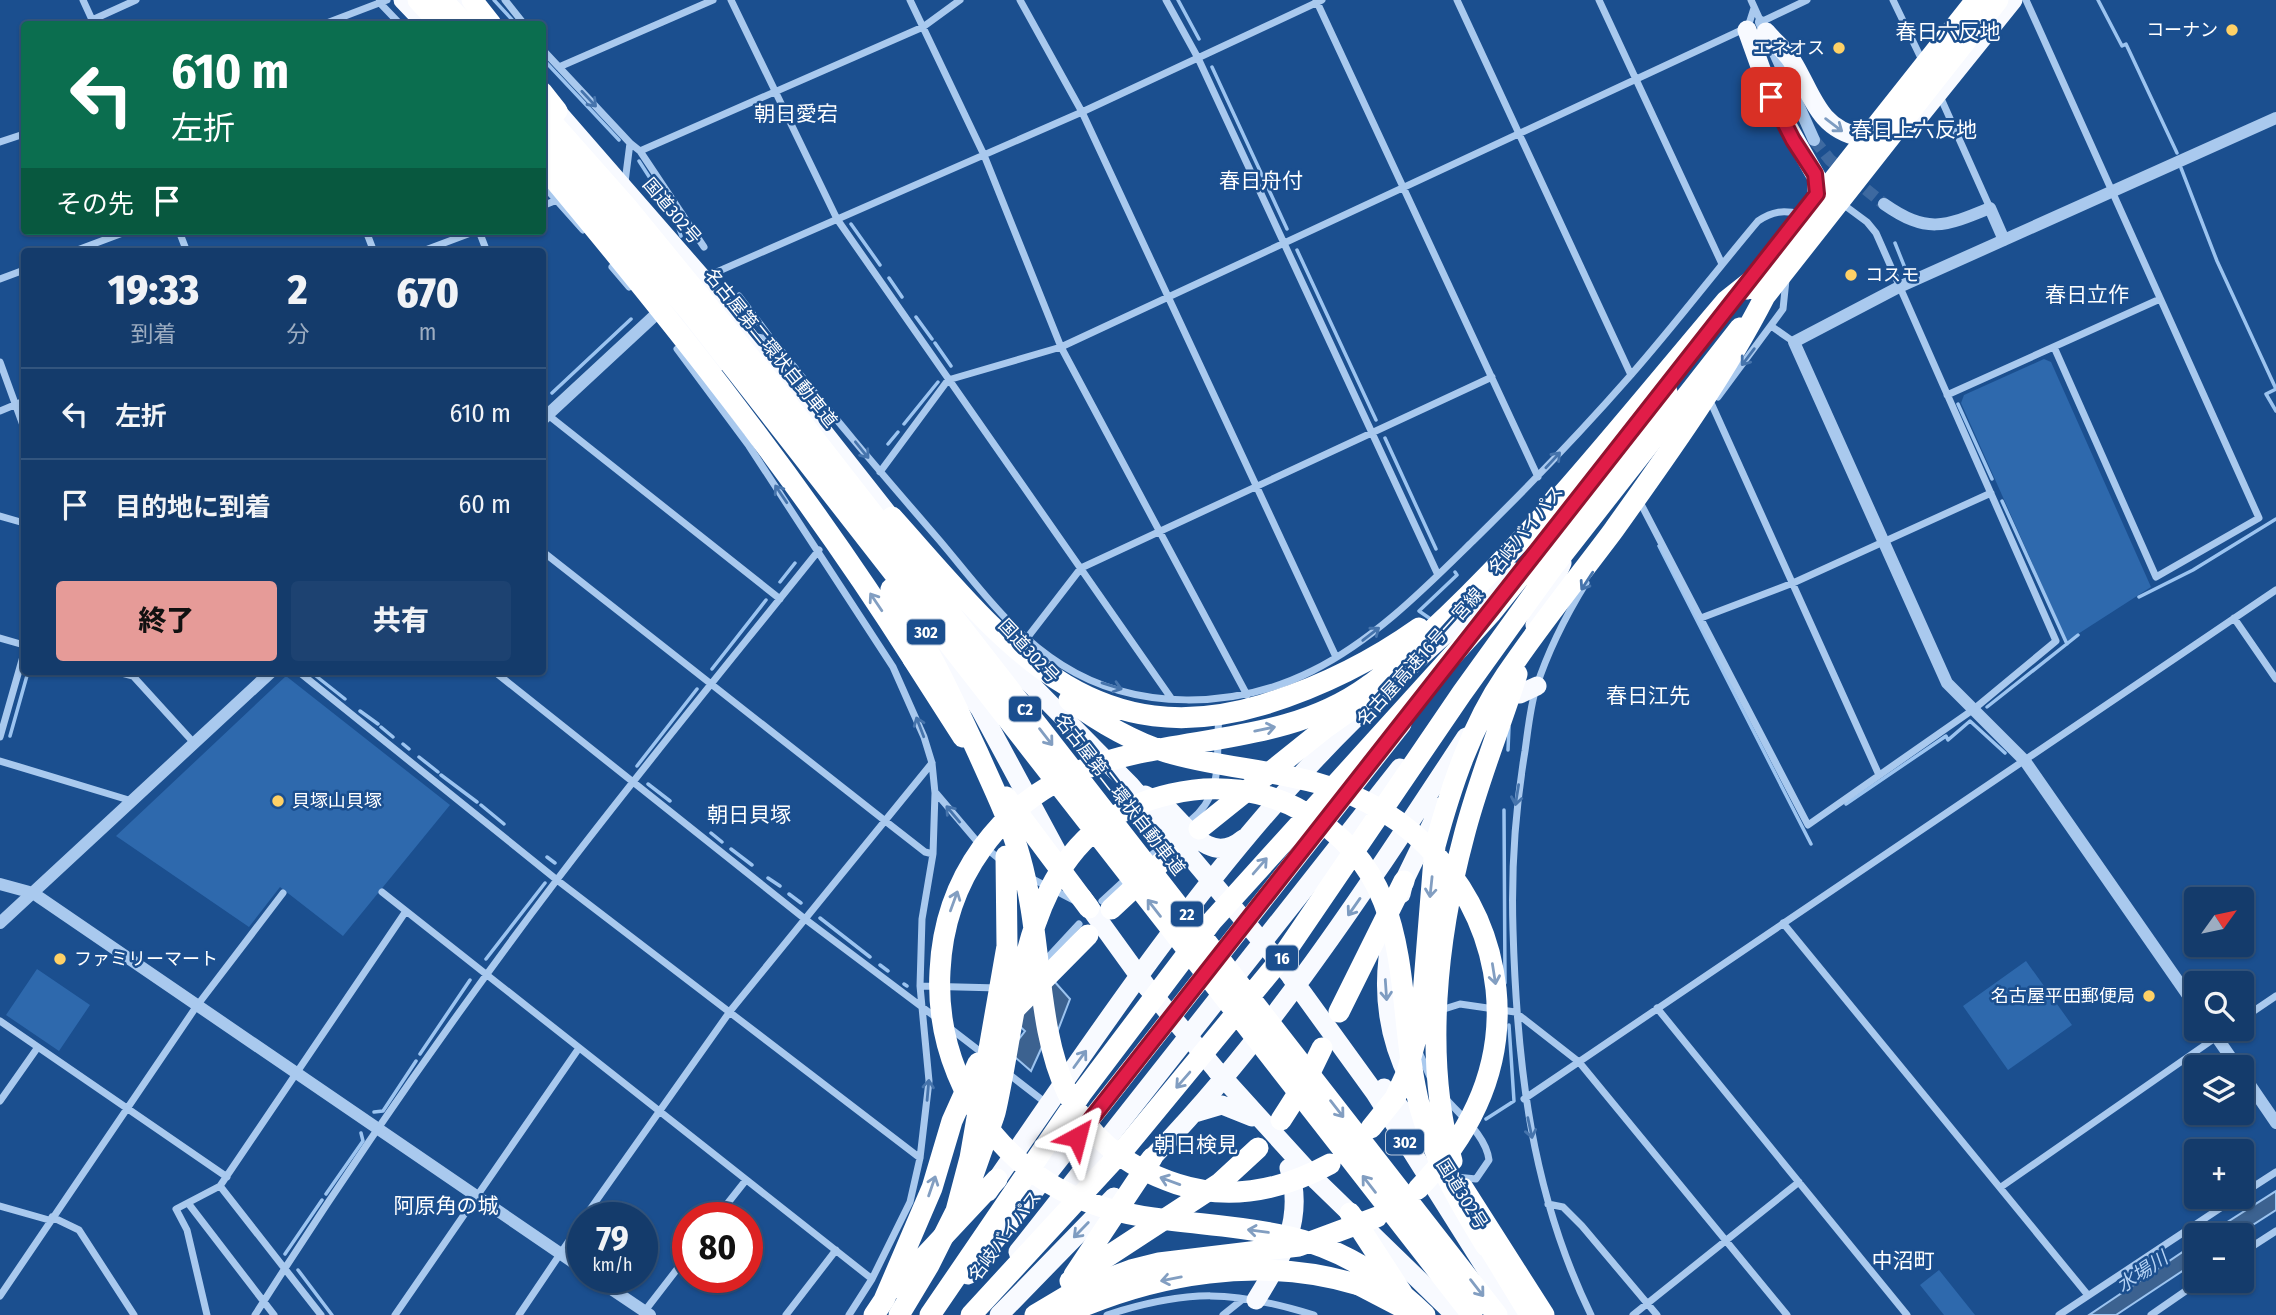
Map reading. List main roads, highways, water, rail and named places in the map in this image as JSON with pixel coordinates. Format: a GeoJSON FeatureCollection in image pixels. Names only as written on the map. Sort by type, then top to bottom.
{"type":"FeatureCollection","features":[{"type":"Feature","properties":{"kind":"highway"},"geometry":{"type":"LineString","coordinates":[[403,0],[423,21]]}},
{"type":"Feature","properties":{"kind":"highway"},"geometry":{"type":"LineString","coordinates":[[412,0],[430,21]]}},
{"type":"Feature","properties":{"kind":"highway"},"geometry":{"type":"LineString","coordinates":[[418,0],[437,21]]}},
{"type":"Feature","properties":{"kind":"highway","name":"名岐バイパス"},"geometry":{"type":"LineString","coordinates":[[937,1315],[1520,556],[1817,194],[1963,0]]}},
{"type":"Feature","properties":{"kind":"highway","name":"名古屋高速16号一宮線"},"geometry":{"type":"LineString","coordinates":[[971,1315],[1125,1148],[1280,960],[1462,693],[1552,568],[1976,0]]}},
{"type":"Feature","properties":{"kind":"highway","name":"名古屋高速16号一宮線"},"geometry":{"type":"LineString","coordinates":[[930,1315],[1081,1094],[1189,949],[1285,837],[1441,668],[1530,566],[1998,0]]}},
{"type":"Feature","properties":{"kind":"highway","name":"名岐バイパス"},"geometry":{"type":"LineString","coordinates":[[971,1315],[1786,276],[2014,0]]}},
{"type":"Feature","properties":{"kind":"highway"},"geometry":{"type":"LineString","coordinates":[[460,6],[477,21]]}},
{"type":"Feature","properties":{"kind":"highway"},"geometry":{"type":"LineString","coordinates":[[460,6],[486,21]]}},
{"type":"Feature","properties":{"kind":"highway"},"geometry":{"type":"LineString","coordinates":[[1817,194],[1817,178],[1771,97],[1755,28],[1794,64],[1817,111],[1836,128],[1860,137]]}},
{"type":"Feature","properties":{"kind":"highway","name":"国道302号"},"geometry":{"type":"LineString","coordinates":[[546,102],[702,278],[952,596],[1018,672],[1130,785],[1293,979],[1330,1014],[1375,1093],[1515,1315]]}},
{"type":"Feature","properties":{"kind":"highway","name":"名古屋第二環状自動車道"},"geometry":{"type":"LineString","coordinates":[[546,102],[626,206],[758,395],[1472,1315]]}},
{"type":"Feature","properties":{"kind":"highway","name":"名古屋第二環状自動車道"},"geometry":{"type":"LineString","coordinates":[[546,144],[758,395],[1497,1315]]}},
{"type":"Feature","properties":{"kind":"highway","name":"302"},"geometry":{"type":"LineString","coordinates":[[546,160],[619,243],[780,441],[953,669],[1004,750],[1094,915],[1143,982],[1281,1144],[1455,1315]]}},
{"type":"Feature","properties":{"kind":"highway"},"geometry":{"type":"LineString","coordinates":[[546,170],[664,313],[767,449],[856,573],[978,759],[1094,915]]}},
{"type":"Feature","properties":{"kind":"highway"},"geometry":{"type":"LineString","coordinates":[[1425,1315],[1371,1271],[1321,1247],[1268,1232],[1122,1214],[1070,1195],[1038,1176],[1001,1144],[966,1094],[946,1043],[941,1017],[940,968],[951,907],[974,858],[1004,821],[1044,789],[1089,766],[1124,755],[1263,729],[1334,708],[1392,667],[1520,556],[1726,300],[1760,287]]}},
{"type":"Feature","properties":{"kind":"highway"},"geometry":{"type":"LineString","coordinates":[[758,395],[917,631],[951,694],[994,789],[1023,869],[1050,1050],[1067,1093],[1079,1114],[1105,1143],[1129,1161],[1166,1180],[1217,1192],[1274,1187],[1308,1176],[1355,1145],[1395,1098],[1407,1072],[1421,1020],[1435,846],[1453,785],[1483,717],[1506,675],[1525,652],[1739,347],[1760,287]]}},
{"type":"Feature","properties":{"kind":"highway"},"geometry":{"type":"LineString","coordinates":[[758,395],[1052,687],[1088,714],[1136,740],[1193,759],[1289,777],[1345,792],[1408,828],[1447,867],[1474,909],[1490,953],[1497,1000],[1494,1047],[1474,1113],[1445,1159],[1418,1189],[1399,1204],[1354,1228],[1299,1246],[1159,1263],[1131,1270],[1077,1290],[1035,1315]]}},
{"type":"Feature","properties":{"kind":"highway"},"geometry":{"type":"LineString","coordinates":[[999,1315],[1195,1112],[1293,979],[1354,907],[1477,719],[1541,614],[1565,555]]}},
{"type":"Feature","properties":{"kind":"highway"},"geometry":{"type":"LineString","coordinates":[[990,625],[1062,683],[1119,711],[1168,719],[1223,715],[1309,689],[1399,642],[1520,556]]}},
{"type":"Feature","properties":{"kind":"highway","name":"22"},"geometry":{"type":"LineString","coordinates":[[997,1179],[1047,1103],[1217,888],[1255,829],[1310,766],[1393,680],[1520,556]]}},
{"type":"Feature","properties":{"kind":"highway"},"geometry":{"type":"LineString","coordinates":[[1486,1246],[1458,1185],[1446,1142],[1435,1074],[1436,1017],[1445,936],[1464,836],[1525,652]]}},
{"type":"Feature","properties":{"kind":"highway"},"geometry":{"type":"LineString","coordinates":[[1194,825],[1393,680]]}},
{"type":"Feature","properties":{"kind":"highway"},"geometry":{"type":"LineString","coordinates":[[1492,694],[1520,694],[1537,686]]}},
{"type":"Feature","properties":{"kind":"highway"},"geometry":{"type":"LineString","coordinates":[[1477,719],[1460,766],[1404,881],[1330,1014],[1456,1177],[1544,1315]]}},
{"type":"Feature","properties":{"kind":"highway"},"geometry":{"type":"LineString","coordinates":[[1130,785],[1166,807],[1203,844],[1212,848],[1227,849],[1255,829]]}},
{"type":"Feature","properties":{"kind":"highway"},"geometry":{"type":"LineString","coordinates":[[956,1211],[986,1078],[1007,946],[1006,856],[994,789]]}},
{"type":"Feature","properties":{"kind":"highway"},"geometry":{"type":"LineString","coordinates":[[889,1311],[929,1265],[980,1159],[995,1113],[1031,930],[1040,906],[1062,867],[1089,837],[1148,801],[1190,790],[1234,789],[1275,798],[1327,826],[1358,857],[1382,897],[1398,944],[1412,1065],[1420,1109],[1445,1176],[1530,1315]]}},
{"type":"Feature","properties":{"kind":"highway"},"geometry":{"type":"LineString","coordinates":[[889,1311],[932,1188],[952,1121],[983,1054],[1008,1016],[1094,915],[1165,851]]}},
{"type":"Feature","properties":{"kind":"highway"},"geometry":{"type":"LineString","coordinates":[[1404,881],[1389,950],[1386,1000],[1400,1061],[1435,1129],[1436,1151]]}},
{"type":"Feature","properties":{"kind":"highway"},"geometry":{"type":"LineString","coordinates":[[1281,1120],[1306,1081],[1322,1048]]}},
{"type":"Feature","properties":{"kind":"highway"},"geometry":{"type":"LineString","coordinates":[[1195,1112],[1222,1105],[1259,1120]]}},
{"type":"Feature","properties":{"kind":"highway"},"geometry":{"type":"LineString","coordinates":[[1249,1300],[1287,1246],[1294,1217],[1290,1173],[1281,1144]]}},
{"type":"Feature","properties":{"kind":"highway"},"geometry":{"type":"LineString","coordinates":[[1035,1315],[1070,1281],[1220,1183],[1258,1148]]}},
{"type":"Feature","properties":{"kind":"highway"},"geometry":{"type":"LineString","coordinates":[[1070,1281],[1153,1158]]}},
{"type":"Feature","properties":{"kind":"highway"},"geometry":{"type":"LineString","coordinates":[[889,1311],[997,1179]]}},
{"type":"Feature","properties":{"kind":"highway"},"geometry":{"type":"LineString","coordinates":[[1350,1213],[1417,1315]]}},
{"type":"Feature","properties":{"kind":"highway"},"geometry":{"type":"LineString","coordinates":[[1063,1315],[1113,1294],[1164,1280],[1264,1270],[1334,1277],[1382,1294],[1417,1315]]}},
{"type":"Feature","properties":{"kind":"waterway"},"geometry":{"type":"LineString","coordinates":[[494,0],[513,21]]}},
{"type":"Feature","properties":{"kind":"waterway"},"geometry":{"type":"LineString","coordinates":[[1178,0],[1199,39]]}},
{"type":"Feature","properties":{"kind":"waterway"},"geometry":{"type":"LineString","coordinates":[[2098,0],[2122,46],[2126,44],[2177,153]]}},
{"type":"Feature","properties":{"kind":"waterway"},"geometry":{"type":"LineString","coordinates":[[546,62],[619,140]]}},
{"type":"Feature","properties":{"kind":"waterway"},"geometry":{"type":"LineString","coordinates":[[1212,67],[1287,229]]}},
{"type":"Feature","properties":{"kind":"waterway"},"geometry":{"type":"LineString","coordinates":[[639,161],[664,200]]}},
{"type":"Feature","properties":{"kind":"waterway"},"geometry":{"type":"LineString","coordinates":[[2181,168],[2217,261],[2276,389]]}},
{"type":"Feature","properties":{"kind":"waterway"},"geometry":{"type":"LineString","coordinates":[[672,213],[681,236]]}},
{"type":"Feature","properties":{"kind":"waterway"},"geometry":{"type":"LineString","coordinates":[[851,224],[880,265]]}},
{"type":"Feature","properties":{"kind":"waterway"},"geometry":{"type":"LineString","coordinates":[[1895,243],[1905,268]]}},
{"type":"Feature","properties":{"kind":"waterway"},"geometry":{"type":"LineString","coordinates":[[1297,250],[1376,420]]}},
{"type":"Feature","properties":{"kind":"waterway"},"geometry":{"type":"LineString","coordinates":[[889,278],[902,297]]}},
{"type":"Feature","properties":{"kind":"waterway"},"geometry":{"type":"LineString","coordinates":[[916,317],[932,339]]}},
{"type":"Feature","properties":{"kind":"waterway"},"geometry":{"type":"LineString","coordinates":[[552,393],[631,319]]}},
{"type":"Feature","properties":{"kind":"waterway"},"geometry":{"type":"LineString","coordinates":[[935,343],[951,366]]}},
{"type":"Feature","properties":{"kind":"waterway"},"geometry":{"type":"LineString","coordinates":[[904,424],[938,382]]}},
{"type":"Feature","properties":{"kind":"waterway"},"geometry":{"type":"LineString","coordinates":[[2276,389],[2266,394],[2276,411]]}},
{"type":"Feature","properties":{"kind":"waterway"},"geometry":{"type":"LineString","coordinates":[[1958,404],[1992,479]]}},
{"type":"Feature","properties":{"kind":"waterway"},"geometry":{"type":"LineString","coordinates":[[888,444],[898,432]]}},
{"type":"Feature","properties":{"kind":"waterway"},"geometry":{"type":"LineString","coordinates":[[1385,438],[1436,549]]}},
{"type":"Feature","properties":{"kind":"waterway"},"geometry":{"type":"LineString","coordinates":[[2002,501],[2067,644]]}},
{"type":"Feature","properties":{"kind":"waterway"},"geometry":{"type":"LineString","coordinates":[[2139,597],[2193,570],[2276,519]]}},
{"type":"Feature","properties":{"kind":"waterway"},"geometry":{"type":"LineString","coordinates":[[1659,546],[1811,844]]}},
{"type":"Feature","properties":{"kind":"waterway"},"geometry":{"type":"LineString","coordinates":[[780,582],[795,563]]}},
{"type":"Feature","properties":{"kind":"waterway"},"geometry":{"type":"LineString","coordinates":[[1432,620],[1419,611],[1457,575],[1455,572]]}},
{"type":"Feature","properties":{"kind":"waterway"},"geometry":{"type":"LineString","coordinates":[[712,669],[766,600]]}},
{"type":"Feature","properties":{"kind":"waterway"},"geometry":{"type":"LineString","coordinates":[[1987,707],[2078,635]]}},
{"type":"Feature","properties":{"kind":"waterway"},"geometry":{"type":"LineString","coordinates":[[10,736],[27,675]]}},
{"type":"Feature","properties":{"kind":"waterway"},"geometry":{"type":"LineString","coordinates":[[315,675],[345,699]]}},
{"type":"Feature","properties":{"kind":"waterway"},"geometry":{"type":"LineString","coordinates":[[637,766],[697,689]]}},
{"type":"Feature","properties":{"kind":"waterway"},"geometry":{"type":"LineString","coordinates":[[360,711],[378,724]]}},
{"type":"Feature","properties":{"kind":"waterway"},"geometry":{"type":"LineString","coordinates":[[1846,804],[1946,736],[1948,740],[1970,721],[2005,753]]}},
{"type":"Feature","properties":{"kind":"waterway"},"geometry":{"type":"LineString","coordinates":[[381,727],[393,737]]}},
{"type":"Feature","properties":{"kind":"waterway"},"geometry":{"type":"LineString","coordinates":[[1508,750],[1509,727]]}},
{"type":"Feature","properties":{"kind":"waterway"},"geometry":{"type":"LineString","coordinates":[[403,744],[409,749]]}},
{"type":"Feature","properties":{"kind":"waterway"},"geometry":{"type":"LineString","coordinates":[[419,757],[438,772]]}},
{"type":"Feature","properties":{"kind":"waterway"},"geometry":{"type":"LineString","coordinates":[[441,775],[477,802]]}},
{"type":"Feature","properties":{"kind":"waterway"},"geometry":{"type":"LineString","coordinates":[[648,784],[670,801]]}},
{"type":"Feature","properties":{"kind":"waterway"},"geometry":{"type":"LineString","coordinates":[[481,805],[504,824]]}},
{"type":"Feature","properties":{"kind":"waterway"},"geometry":{"type":"LineString","coordinates":[[1504,810],[1505,983]]}},
{"type":"Feature","properties":{"kind":"waterway"},"geometry":{"type":"LineString","coordinates":[[711,833],[722,842]]}},
{"type":"Feature","properties":{"kind":"waterway"},"geometry":{"type":"LineString","coordinates":[[731,849],[752,865]]}},
{"type":"Feature","properties":{"kind":"waterway"},"geometry":{"type":"LineString","coordinates":[[547,857],[555,863]]}},
{"type":"Feature","properties":{"kind":"waterway"},"geometry":{"type":"LineString","coordinates":[[768,878],[780,886]]}},
{"type":"Feature","properties":{"kind":"waterway"},"geometry":{"type":"LineString","coordinates":[[486,959],[545,883]]}},
{"type":"Feature","properties":{"kind":"waterway"},"geometry":{"type":"LineString","coordinates":[[789,894],[801,903]]}},
{"type":"Feature","properties":{"kind":"waterway"},"geometry":{"type":"LineString","coordinates":[[820,918],[870,957]]}},
{"type":"Feature","properties":{"kind":"waterway"},"geometry":{"type":"LineString","coordinates":[[880,965],[888,971]]}},
{"type":"Feature","properties":{"kind":"waterway"},"geometry":{"type":"LineString","coordinates":[[420,1054],[470,980]]}},
{"type":"Feature","properties":{"kind":"waterway"},"geometry":{"type":"LineString","coordinates":[[1486,1119],[1514,1101],[1509,1025]]}},
{"type":"Feature","properties":{"kind":"waterway"},"geometry":{"type":"LineString","coordinates":[[374,1112],[383,1111],[416,1061]]}},
{"type":"Feature","properties":{"kind":"waterway"},"geometry":{"type":"LineString","coordinates":[[326,1194],[363,1141],[361,1133]]}},
{"type":"Feature","properties":{"kind":"waterway"},"geometry":{"type":"LineString","coordinates":[[285,1254],[322,1200]]}},
{"type":"Feature","properties":{"kind":"waterway"},"geometry":{"type":"LineString","coordinates":[[298,1270],[332,1315]]}},
{"type":"Feature","properties":{"kind":"tunnel"},"geometry":{"type":"LineString","coordinates":[[1814,140],[1830,160],[1884,204]]}},
{"type":"Feature","properties":{"kind":"place","name":"コーナン"},"geometry":{"type":"Point","coordinates":[2232,30]}},
{"type":"Feature","properties":{"kind":"place","name":"エネオス"},"geometry":{"type":"Point","coordinates":[1839,48]}},
{"type":"Feature","properties":{"kind":"place","name":"コスモ"},"geometry":{"type":"Point","coordinates":[1851,275]}},
{"type":"Feature","properties":{"kind":"place","name":"貝塚山貝塚"},"geometry":{"type":"Point","coordinates":[278,801]}},
{"type":"Feature","properties":{"kind":"place","name":"ファミリーマート"},"geometry":{"type":"Point","coordinates":[60,959]}},
{"type":"Feature","properties":{"kind":"place","name":"名古屋平田郵便局"},"geometry":{"type":"Point","coordinates":[2149,996]}},
{"type":"Feature","properties":{"kind":"district","name":"春日六反地"},"geometry":{"type":"Point","coordinates":[1948,32]}},
{"type":"Feature","properties":{"kind":"district","name":"朝日愛宕"},"geometry":{"type":"Point","coordinates":[796,114]}},
{"type":"Feature","properties":{"kind":"district","name":"春日上六反地"},"geometry":{"type":"Point","coordinates":[1914,130]}},
{"type":"Feature","properties":{"kind":"district","name":"春日舟付"},"geometry":{"type":"Point","coordinates":[1261,181]}},
{"type":"Feature","properties":{"kind":"district","name":"春日立作"},"geometry":{"type":"Point","coordinates":[2087,295]}},
{"type":"Feature","properties":{"kind":"district","name":"春日江先"},"geometry":{"type":"Point","coordinates":[1648,696]}},
{"type":"Feature","properties":{"kind":"district","name":"朝日貝塚"},"geometry":{"type":"Point","coordinates":[749,815]}},
{"type":"Feature","properties":{"kind":"district","name":"朝日検見"},"geometry":{"type":"Point","coordinates":[1196,1145]}},
{"type":"Feature","properties":{"kind":"district","name":"阿原角の城"},"geometry":{"type":"Point","coordinates":[446,1206]}},
{"type":"Feature","properties":{"kind":"district","name":"中沼町"},"geometry":{"type":"Point","coordinates":[1903,1261]}},
{"type":"Feature","properties":{"kind":"water label","name":"水場川"},"geometry":{"type":"Point","coordinates":[2142,1272]}}]}
